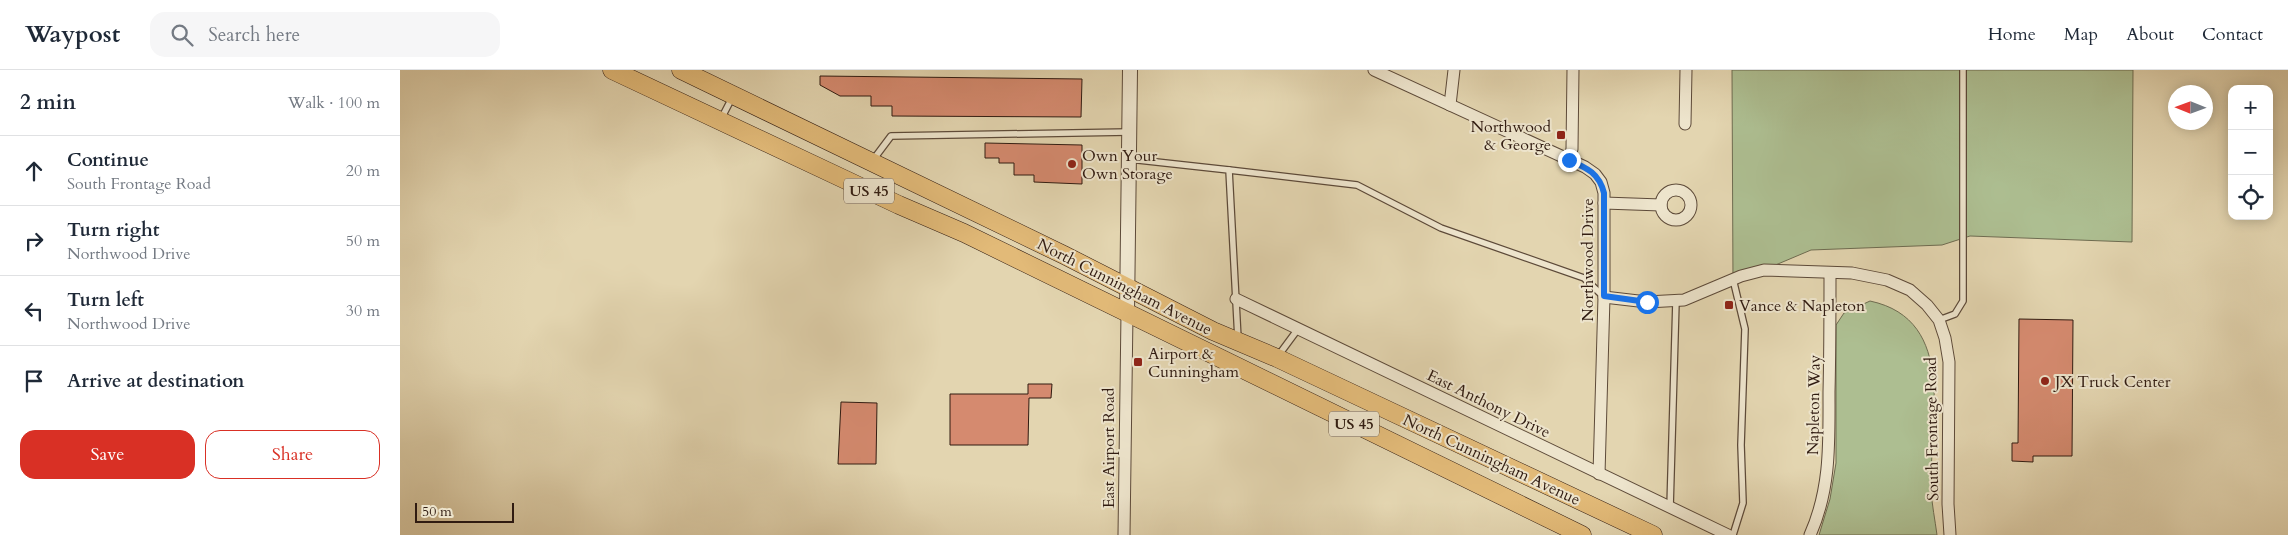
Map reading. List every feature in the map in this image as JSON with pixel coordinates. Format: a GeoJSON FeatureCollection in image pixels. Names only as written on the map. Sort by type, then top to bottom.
{"type":"FeatureCollection","features":[{"type":"Feature","properties":{"kind":"main road","name":"North Cunningham Avenue"},"geometry":{"type":"LineString","coordinates":[[612,70],[899,205],[964,233],[1582,535]]}},
{"type":"Feature","properties":{"kind":"main road","name":"North Cunningham Avenue"},"geometry":{"type":"LineString","coordinates":[[681,70],[1064,255],[1127,288],[1653,535]]}},
{"type":"Feature","properties":{"kind":"street"},"geometry":{"type":"LineString","coordinates":[[1126,313],[1130,70]]}},
{"type":"Feature","properties":{"kind":"street","name":"Northwood Drive"},"geometry":{"type":"LineString","coordinates":[[1374,70],[1569,160],[1595,174],[1601,182],[1604,203],[1604,296],[1599,474]]}},
{"type":"Feature","properties":{"kind":"street"},"geometry":{"type":"LineString","coordinates":[[1450,105],[1454,70]]}},
{"type":"Feature","properties":{"kind":"street"},"geometry":{"type":"LineString","coordinates":[[1569,160],[1572,149],[1573,70]]}},
{"type":"Feature","properties":{"kind":"street"},"geometry":{"type":"LineString","coordinates":[[1685,124],[1686,70]]}},
{"type":"Feature","properties":{"kind":"street"},"geometry":{"type":"LineString","coordinates":[[1604,203],[1661,204]]}},
{"type":"Feature","properties":{"kind":"street","name":"South Frontage Road"},"geometry":{"type":"LineString","coordinates":[[1604,296],[1647,302],[1684,300],[1734,279],[1764,270],[1852,274],[1887,280],[1910,290],[1927,305],[1939,320],[1945,338],[1949,362],[1948,504],[1950,535]]}},
{"type":"Feature","properties":{"kind":"street","name":"Napleton Way"},"geometry":{"type":"LineString","coordinates":[[1810,535],[1818,517],[1827,483],[1830,273]]}},
{"type":"Feature","properties":{"kind":"street","name":"East Anthony Drive"},"geometry":{"type":"LineString","coordinates":[[1236,299],[1728,535]]}},
{"type":"Feature","properties":{"kind":"street","name":"East Airport Road"},"geometry":{"type":"LineString","coordinates":[[1124,535],[1126,313]]}},
{"type":"Feature","properties":{"kind":"lane"},"geometry":{"type":"LineString","coordinates":[[1939,320],[1955,314],[1963,301],[1963,70]]}},
{"type":"Feature","properties":{"kind":"lane"},"geometry":{"type":"LineString","coordinates":[[720,121],[733,95]]}},
{"type":"Feature","properties":{"kind":"lane"},"geometry":{"type":"LineString","coordinates":[[872,162],[891,136],[1130,132]]}},
{"type":"Feature","properties":{"kind":"lane"},"geometry":{"type":"LineString","coordinates":[[1129,159],[1357,185],[1441,228],[1584,278],[1604,296]]}},
{"type":"Feature","properties":{"kind":"lane"},"geometry":{"type":"LineString","coordinates":[[1230,170],[1238,341]]}},
{"type":"Feature","properties":{"kind":"lane"},"geometry":{"type":"LineString","coordinates":[[1733,535],[1743,503],[1740,444],[1745,329],[1734,279]]}},
{"type":"Feature","properties":{"kind":"lane"},"geometry":{"type":"LineString","coordinates":[[1670,508],[1676,300]]}},
{"type":"Feature","properties":{"kind":"lane"},"geometry":{"type":"LineString","coordinates":[[1277,358],[1298,329]]}},
{"type":"Feature","properties":{"kind":"green space"},"geometry":{"type":"Polygon","coordinates":[[[1732,70],[2133,70],[2132,242],[1970,236],[1942,245],[1811,250],[1733,283],[1732,70]]]}},
{"type":"Feature","properties":{"kind":"green space"},"geometry":{"type":"Polygon","coordinates":[[[1870,301],[1898,312],[1917,329],[1928,352],[1933,378],[1934,406],[1931,490],[1937,535],[1819,535],[1830,499],[1836,463],[1836,325],[1844,313],[1870,301]]]}},
{"type":"Feature","properties":{"kind":"building"},"geometry":{"type":"Polygon","coordinates":[[[820,76],[1082,79],[1081,117],[892,116],[892,106],[871,106],[871,96],[840,96],[820,85],[820,76]]]}},
{"type":"Feature","properties":{"kind":"building"},"geometry":{"type":"Polygon","coordinates":[[[985,143],[1082,145],[1082,184],[1034,182],[1034,175],[1014,175],[1014,163],[999,163],[999,158],[985,158],[985,143]]]}},
{"type":"Feature","properties":{"kind":"building","name":"JX Truck Center"},"geometry":{"type":"Polygon","coordinates":[[[2019,319],[2073,320],[2072,456],[2033,456],[2033,462],[2012,461],[2012,443],[2018,443],[2019,319]]]}},
{"type":"Feature","properties":{"kind":"building"},"geometry":{"type":"Polygon","coordinates":[[[1028,384],[1052,384],[1051,398],[1029,398],[1028,445],[950,445],[950,394],[1028,394],[1028,384]]]}},
{"type":"Feature","properties":{"kind":"building"},"geometry":{"type":"Polygon","coordinates":[[[841,402],[877,403],[876,464],[838,464],[841,402]]]}},
{"type":"Feature","properties":{"kind":"place","name":"Northwood & George"},"geometry":{"type":"Point","coordinates":[1561,135]}},
{"type":"Feature","properties":{"kind":"place","name":"Own Your Own Storage"},"geometry":{"type":"Point","coordinates":[1072,164]}},
{"type":"Feature","properties":{"kind":"place","name":"Vance & Napleton"},"geometry":{"type":"Point","coordinates":[1729,305]}},
{"type":"Feature","properties":{"kind":"place","name":"Airport & Cunningham"},"geometry":{"type":"Point","coordinates":[1138,362]}},
{"type":"Feature","properties":{"kind":"place","name":"JX Truck Center"},"geometry":{"type":"Point","coordinates":[2045,381]}},
{"type":"Feature","properties":{"kind":"route"},"geometry":{"type":"LineString","coordinates":[[1569,160],[1595,174],[1601,182],[1604,193],[1604,296],[1647,302]]}}]}
